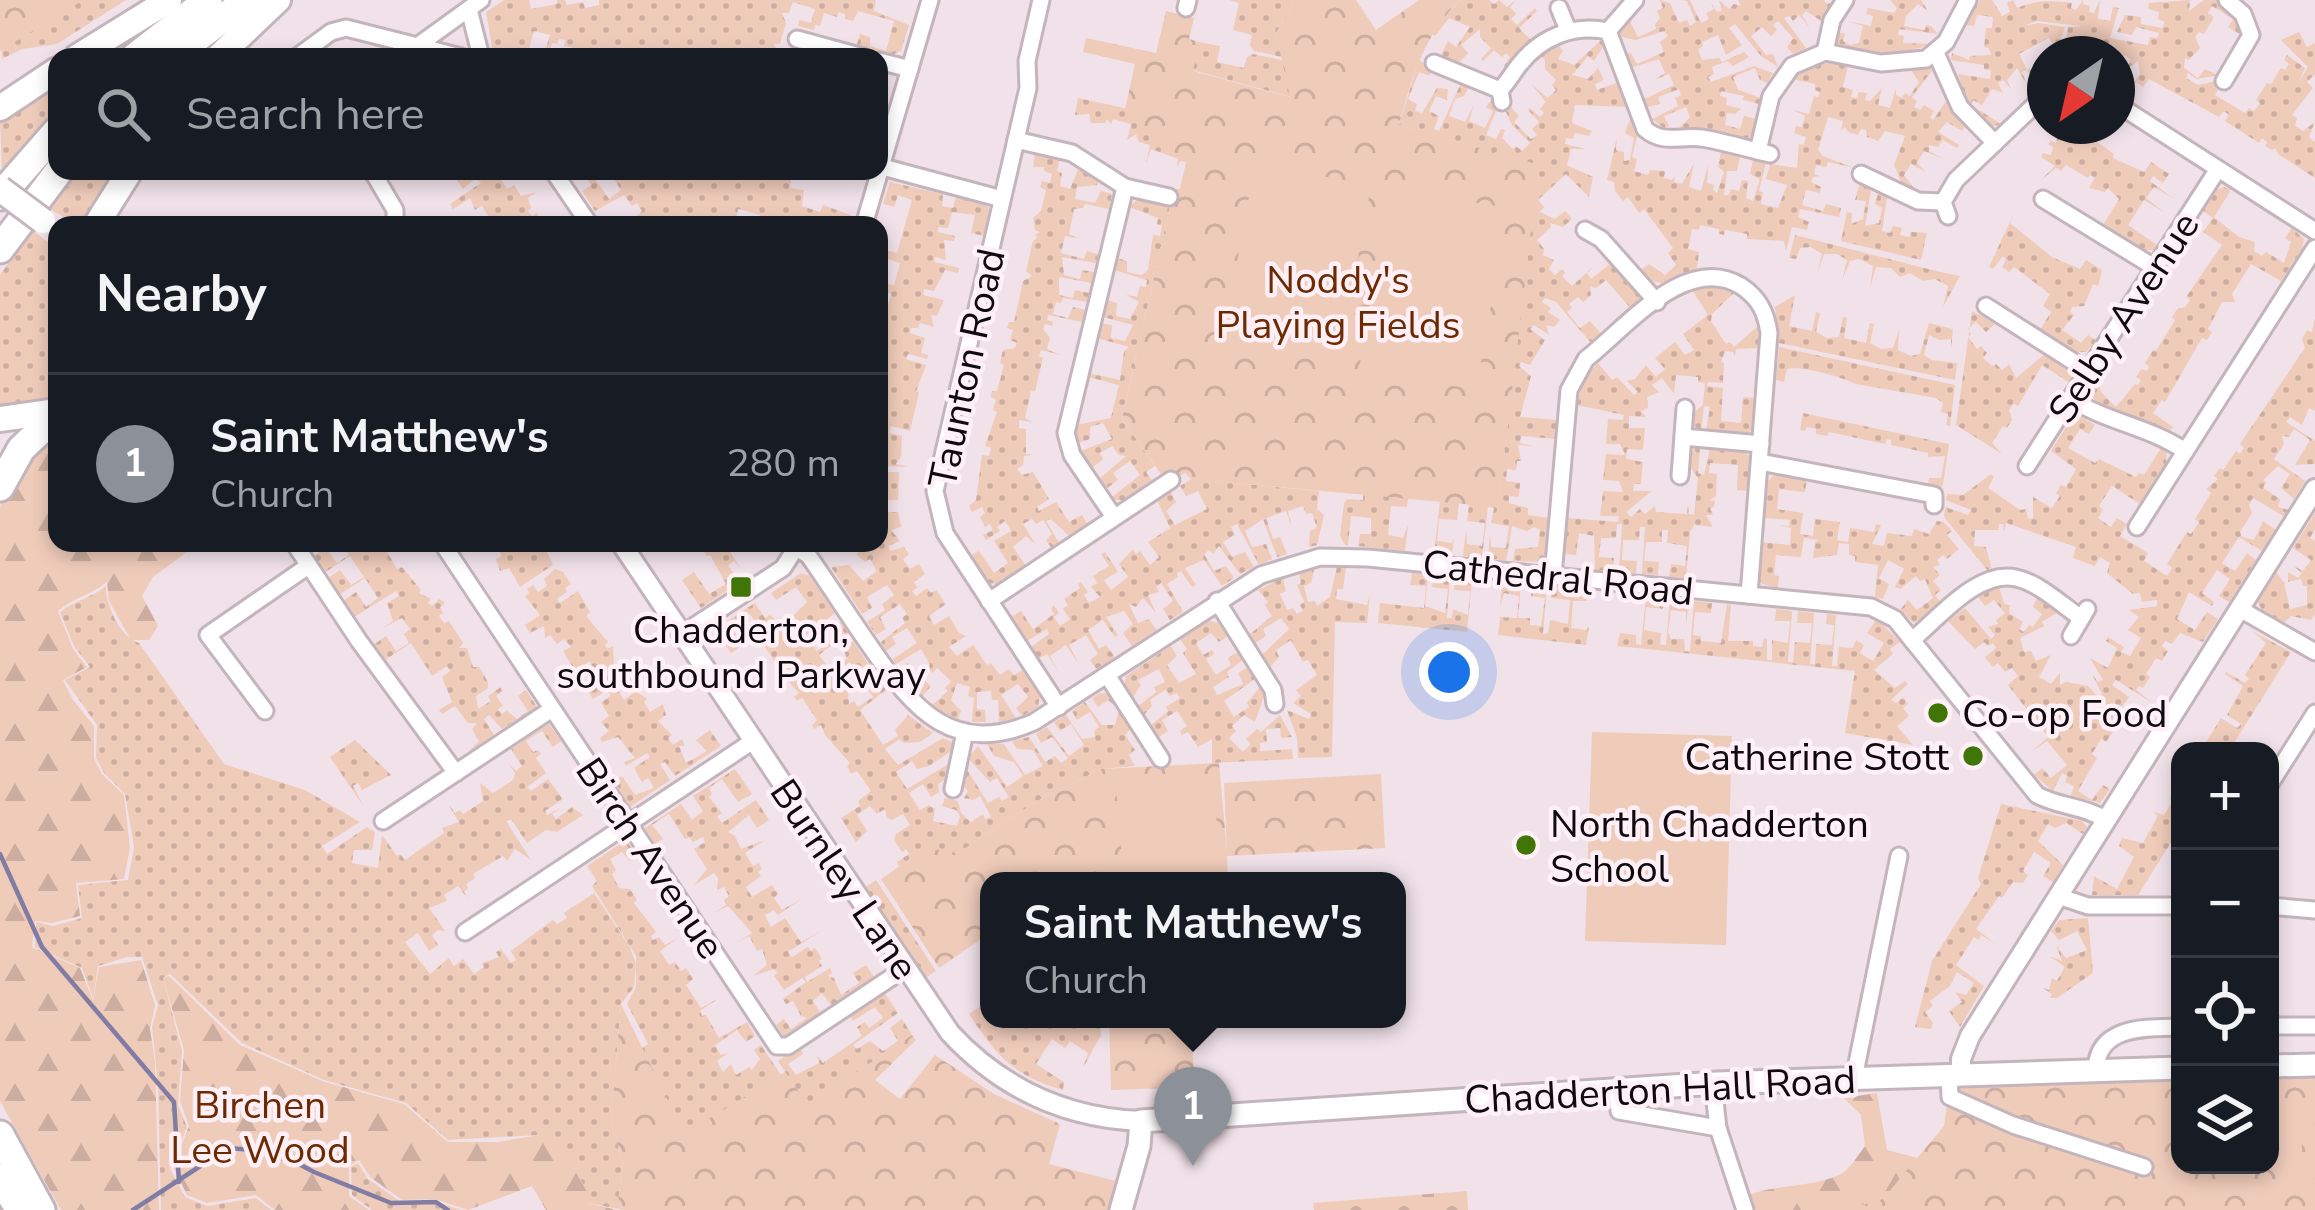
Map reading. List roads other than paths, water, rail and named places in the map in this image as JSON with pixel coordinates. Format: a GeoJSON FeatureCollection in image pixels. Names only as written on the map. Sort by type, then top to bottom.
{"type":"FeatureCollection","features":[{"type":"Feature","properties":{"kind":"highway"},"geometry":{"type":"LineString","coordinates":[[88,48],[149,0]]}},
{"type":"Feature","properties":{"kind":"highway"},"geometry":{"type":"LineString","coordinates":[[92,48],[169,0]]}},
{"type":"Feature","properties":{"kind":"highway"},"geometry":{"type":"LineString","coordinates":[[172,47],[208,0]]}},
{"type":"Feature","properties":{"kind":"highway"},"geometry":{"type":"LineString","coordinates":[[172,47],[247,0]]}},
{"type":"Feature","properties":{"kind":"highway"},"geometry":{"type":"LineString","coordinates":[[227,48],[278,0]]}},
{"type":"Feature","properties":{"kind":"highway"},"geometry":{"type":"LineString","coordinates":[[0,108],[48,76]]}},
{"type":"Feature","properties":{"kind":"highway"},"geometry":{"type":"LineString","coordinates":[[48,141],[0,192],[48,225]]}},
{"type":"Feature","properties":{"kind":"highway"},"geometry":{"type":"LineString","coordinates":[[0,249],[52,180]]}},
{"type":"Feature","properties":{"kind":"highway"},"geometry":{"type":"LineString","coordinates":[[102,216],[124,180]]}},
{"type":"Feature","properties":{"kind":"highway"},"geometry":{"type":"LineString","coordinates":[[0,419],[48,414]]}},
{"type":"Feature","properties":{"kind":"highway"},"geometry":{"type":"LineString","coordinates":[[0,487],[21,449],[48,422]]}},
{"type":"Feature","properties":{"kind":"highway"},"geometry":{"type":"LineString","coordinates":[[0,1136],[41,1210]]}},
{"type":"Feature","properties":{"kind":"highway"},"geometry":{"type":"LineString","coordinates":[[0,1178],[20,1210]]}},
{"type":"Feature","properties":{"kind":"main road"},"geometry":{"type":"LineString","coordinates":[[2279,1066],[2315,1065]]}},
{"type":"Feature","properties":{"kind":"main road","name":"Chadderton Hall Road"},"geometry":{"type":"LineString","coordinates":[[1141,1121],[1713,1084],[2171,1068]]}},
{"type":"Feature","properties":{"kind":"main road"},"geometry":{"type":"LineString","coordinates":[[1121,1210],[1141,1121]]}},
{"type":"Feature","properties":{"kind":"street"},"geometry":{"type":"LineString","coordinates":[[888,141],[930,0]]}},
{"type":"Feature","properties":{"kind":"street","name":"Taunton Road"},"geometry":{"type":"LineString","coordinates":[[1041,0],[1027,62],[1029,85],[935,491],[944,533],[1059,707]]}},
{"type":"Feature","properties":{"kind":"street"},"geometry":{"type":"LineString","coordinates":[[1608,31],[1635,0]]}},
{"type":"Feature","properties":{"kind":"street"},"geometry":{"type":"LineString","coordinates":[[1826,52],[1832,20],[1844,0]]}},
{"type":"Feature","properties":{"kind":"street"},"geometry":{"type":"LineString","coordinates":[[1608,31],[1648,132],[1665,140],[1702,138],[1764,153],[1768,105],[1783,75],[1801,60],[1826,52],[1880,63],[1916,61],[1936,53],[1950,37],[1968,0]]}},
{"type":"Feature","properties":{"kind":"street"},"geometry":{"type":"LineString","coordinates":[[2227,0],[2243,14],[2251,31],[2248,44],[2228,69]]}},
{"type":"Feature","properties":{"kind":"street"},"geometry":{"type":"LineString","coordinates":[[414,48],[475,5],[480,48]]}},
{"type":"Feature","properties":{"kind":"street"},"geometry":{"type":"LineString","coordinates":[[1559,8],[1568,30]]}},
{"type":"Feature","properties":{"kind":"street"},"geometry":{"type":"LineString","coordinates":[[308,48],[346,28],[425,48]]}},
{"type":"Feature","properties":{"kind":"street"},"geometry":{"type":"LineString","coordinates":[[1434,63],[1450,77],[1501,96],[1525,58],[1568,30],[1608,31]]}},
{"type":"Feature","properties":{"kind":"street"},"geometry":{"type":"LineString","coordinates":[[797,39],[830,48]]}},
{"type":"Feature","properties":{"kind":"street"},"geometry":{"type":"LineString","coordinates":[[1936,53],[1960,107],[1995,143]]}},
{"type":"Feature","properties":{"kind":"street"},"geometry":{"type":"LineString","coordinates":[[888,63],[910,69]]}},
{"type":"Feature","properties":{"kind":"street"},"geometry":{"type":"LineString","coordinates":[[1873,175],[1918,201],[1946,209],[1956,180],[2027,112]]}},
{"type":"Feature","properties":{"kind":"street"},"geometry":{"type":"LineString","coordinates":[[2135,116],[2315,231]]}},
{"type":"Feature","properties":{"kind":"street"},"geometry":{"type":"LineString","coordinates":[[1016,140],[1072,153],[1125,187],[1169,196]]}},
{"type":"Feature","properties":{"kind":"street"},"geometry":{"type":"LineString","coordinates":[[888,169],[1002,199]]}},
{"type":"Feature","properties":{"kind":"street","name":"Selby Avenue"},"geometry":{"type":"LineString","coordinates":[[2027,466],[2218,169]]}},
{"type":"Feature","properties":{"kind":"street"},"geometry":{"type":"LineString","coordinates":[[377,180],[395,216]]}},
{"type":"Feature","properties":{"kind":"street"},"geometry":{"type":"LineString","coordinates":[[559,180],[584,216]]}},
{"type":"Feature","properties":{"kind":"street"},"geometry":{"type":"LineString","coordinates":[[866,216],[876,180]]}},
{"type":"Feature","properties":{"kind":"street"},"geometry":{"type":"LineString","coordinates":[[1114,518],[1071,454],[1066,433],[1125,187]]}},
{"type":"Feature","properties":{"kind":"street"},"geometry":{"type":"LineString","coordinates":[[2043,199],[2154,267]]}},
{"type":"Feature","properties":{"kind":"street"},"geometry":{"type":"LineString","coordinates":[[1585,230],[1600,239],[1657,302]]}},
{"type":"Feature","properties":{"kind":"street"},"geometry":{"type":"LineString","coordinates":[[2138,527],[2315,248]]}},
{"type":"Feature","properties":{"kind":"street"},"geometry":{"type":"LineString","coordinates":[[1553,576],[1571,384],[1586,359],[1678,286],[1704,277],[1732,281],[1761,304],[1769,344],[1748,595]]}},
{"type":"Feature","properties":{"kind":"street"},"geometry":{"type":"LineString","coordinates":[[1986,306],[2088,371]]}},
{"type":"Feature","properties":{"kind":"street"},"geometry":{"type":"LineString","coordinates":[[2071,399],[2101,417],[2154,433],[2185,451]]}},
{"type":"Feature","properties":{"kind":"street"},"geometry":{"type":"LineString","coordinates":[[1679,476],[1685,408]]}},
{"type":"Feature","properties":{"kind":"street"},"geometry":{"type":"LineString","coordinates":[[1684,437],[1761,444]]}},
{"type":"Feature","properties":{"kind":"street"},"geometry":{"type":"LineString","coordinates":[[1760,462],[1934,495],[1934,505]]}},
{"type":"Feature","properties":{"kind":"street"},"geometry":{"type":"LineString","coordinates":[[988,602],[1171,480]]}},
{"type":"Feature","properties":{"kind":"street"},"geometry":{"type":"LineString","coordinates":[[2144,1166],[2013,1124],[1949,1096],[1970,1036],[2315,489]]}},
{"type":"Feature","properties":{"kind":"street"},"geometry":{"type":"LineString","coordinates":[[299,552],[456,772]]}},
{"type":"Feature","properties":{"kind":"street","name":"Birch Avenue"},"geometry":{"type":"LineString","coordinates":[[448,552],[777,1046],[788,1046],[904,969]]}},
{"type":"Feature","properties":{"kind":"street","name":"Burnley Lane"},"geometry":{"type":"LineString","coordinates":[[627,552],[950,1033],[1004,1081],[1063,1109],[1141,1121]]}},
{"type":"Feature","properties":{"kind":"street"},"geometry":{"type":"LineString","coordinates":[[682,634],[783,568],[794,552]]}},
{"type":"Feature","properties":{"kind":"street"},"geometry":{"type":"LineString","coordinates":[[806,552],[906,697],[930,718],[964,732],[953,791]]}},
{"type":"Feature","properties":{"kind":"street","name":"Cathedral Road"},"geometry":{"type":"LineString","coordinates":[[964,732],[1016,729],[1059,707],[1268,572],[1330,556],[1876,608],[1890,615],[1912,640],[2038,795],[2092,811],[2106,820]]}},
{"type":"Feature","properties":{"kind":"street"},"geometry":{"type":"LineString","coordinates":[[265,711],[208,635],[308,566]]}},
{"type":"Feature","properties":{"kind":"street"},"geometry":{"type":"LineString","coordinates":[[1912,640],[1973,589],[2002,577],[2026,582],[2084,614],[2071,636]]}},
{"type":"Feature","properties":{"kind":"street"},"geometry":{"type":"LineString","coordinates":[[1217,602],[1273,690],[1275,704]]}},
{"type":"Feature","properties":{"kind":"street"},"geometry":{"type":"LineString","coordinates":[[2240,609],[2315,652]]}},
{"type":"Feature","properties":{"kind":"street"},"geometry":{"type":"LineString","coordinates":[[1107,675],[1138,735],[1161,759]]}},
{"type":"Feature","properties":{"kind":"street"},"geometry":{"type":"LineString","coordinates":[[383,821],[552,709]]}},
{"type":"Feature","properties":{"kind":"street"},"geometry":{"type":"LineString","coordinates":[[2279,770],[2315,713]]}},
{"type":"Feature","properties":{"kind":"street"},"geometry":{"type":"LineString","coordinates":[[465,932],[753,741]]}},
{"type":"Feature","properties":{"kind":"street"},"geometry":{"type":"LineString","coordinates":[[1854,1078],[1899,856]]}},
{"type":"Feature","properties":{"kind":"street"},"geometry":{"type":"LineString","coordinates":[[2058,896],[2089,906],[2171,906]]}},
{"type":"Feature","properties":{"kind":"street"},"geometry":{"type":"LineString","coordinates":[[2279,907],[2315,910]]}},
{"type":"Feature","properties":{"kind":"street"},"geometry":{"type":"LineString","coordinates":[[2279,1026],[2315,1026]]}},
{"type":"Feature","properties":{"kind":"street"},"geometry":{"type":"LineString","coordinates":[[2096,1069],[2102,1048],[2122,1031],[2171,1028]]}},
{"type":"Feature","properties":{"kind":"street"},"geometry":{"type":"LineString","coordinates":[[1713,1084],[1718,1128],[1745,1210]]}},
{"type":"Feature","properties":{"kind":"street"},"geometry":{"type":"LineString","coordinates":[[1617,1090],[1618,1111],[1718,1128]]}},
{"type":"Feature","properties":{"kind":"waterway"},"geometry":{"type":"LineString","coordinates":[[0,854],[42,947],[174,1102],[179,1182]]}},
{"type":"Feature","properties":{"kind":"waterway"},"geometry":{"type":"LineString","coordinates":[[133,1210],[228,1148],[276,1152],[391,1203],[436,1202],[448,1210]]}},
{"type":"Feature","properties":{"kind":"place","name":"Chadderton, southbound Parkway"},"geometry":{"type":"Point","coordinates":[741,587]}},
{"type":"Feature","properties":{"kind":"place","name":"Co-op Food"},"geometry":{"type":"Point","coordinates":[1938,713]}},
{"type":"Feature","properties":{"kind":"place","name":"Catherine Stott"},"geometry":{"type":"Point","coordinates":[1973,756]}},
{"type":"Feature","properties":{"kind":"place","name":"North Chadderton School"},"geometry":{"type":"Point","coordinates":[1526,845]}},
{"type":"Feature","properties":{"kind":"place","name":"Saint Matthew's"},"geometry":{"type":"Point","coordinates":[1193,1166]}},
{"type":"Feature","properties":{"kind":"park label","name":"Noddy's Playing Fields"},"geometry":{"type":"Point","coordinates":[1338,302]}},
{"type":"Feature","properties":{"kind":"park label","name":"Birchen Lee Wood"},"geometry":{"type":"Point","coordinates":[260,1126]}}]}
